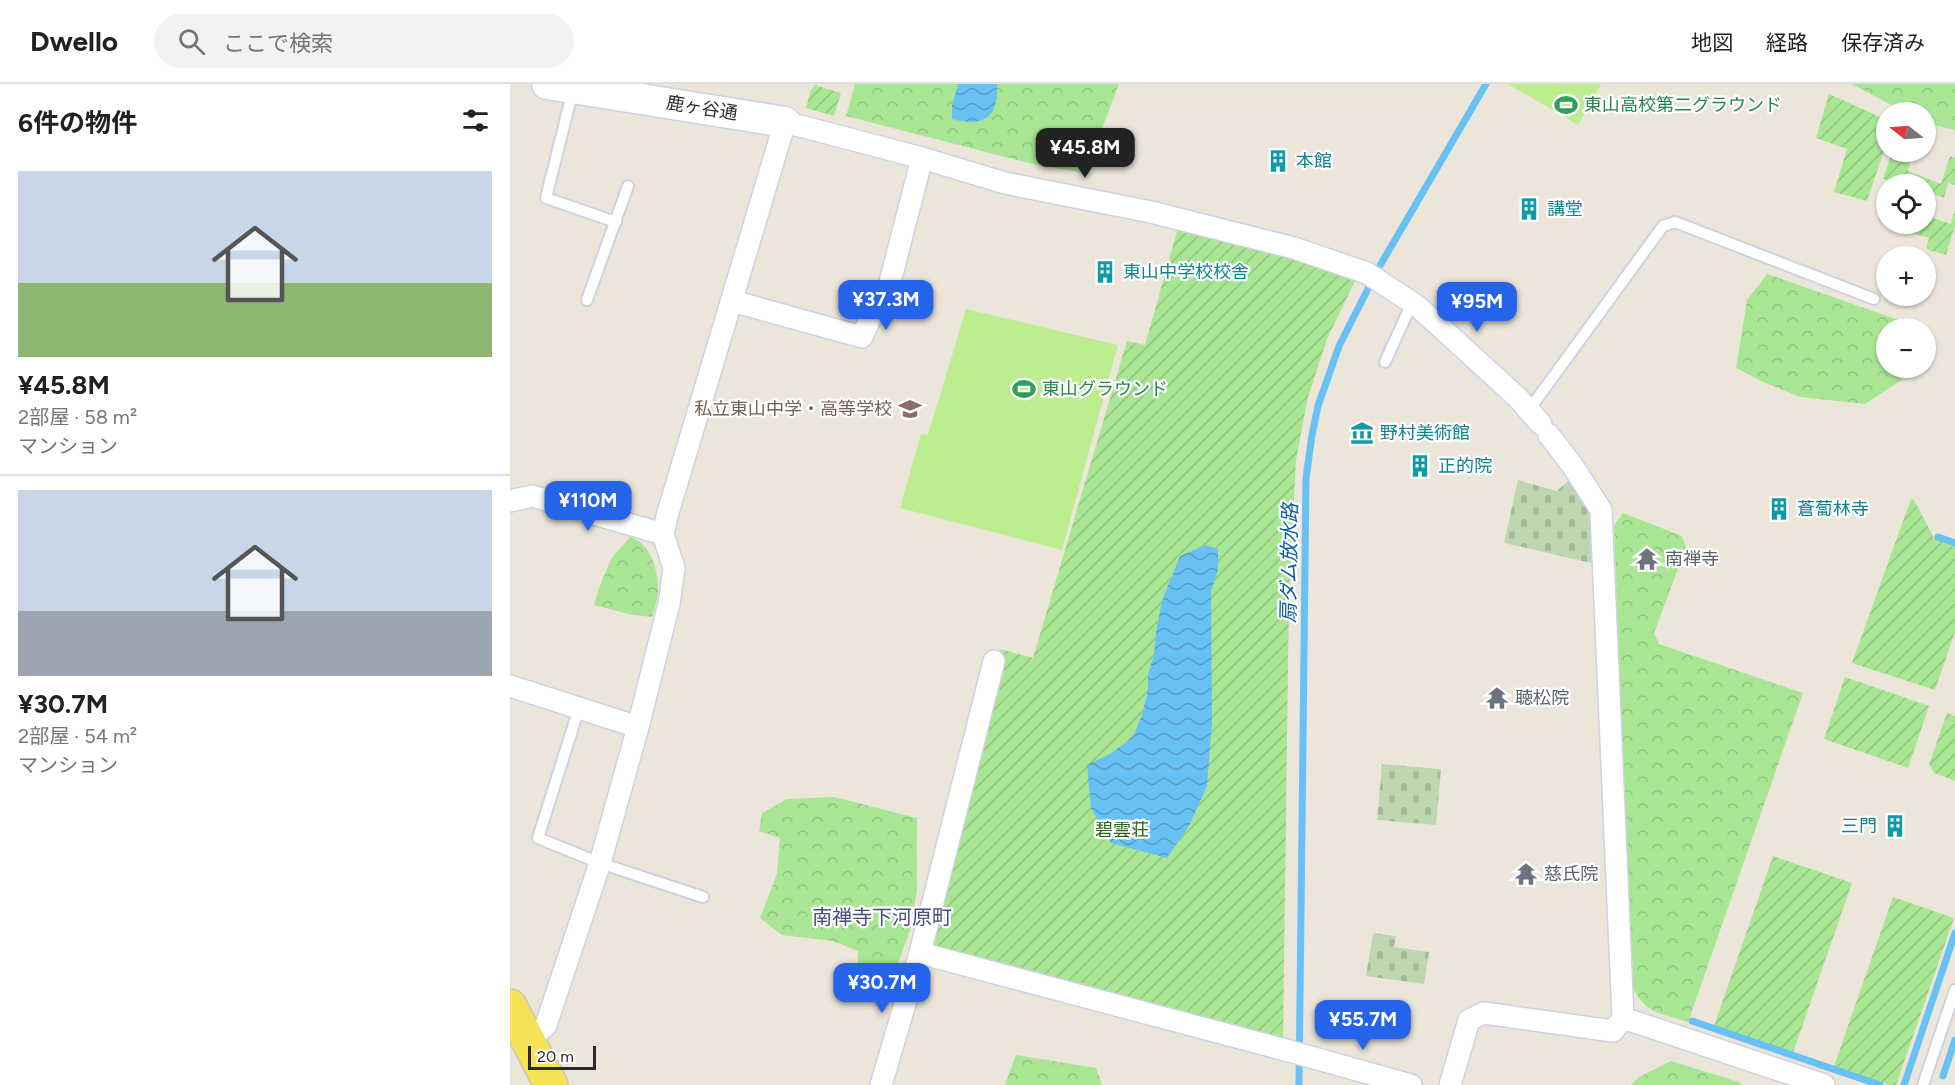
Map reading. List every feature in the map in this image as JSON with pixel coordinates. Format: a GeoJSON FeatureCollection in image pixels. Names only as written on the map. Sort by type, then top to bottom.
{"type":"FeatureCollection","features":[{"type":"Feature","properties":{"kind":"main road"},"geometry":{"type":"LineString","coordinates":[[510,1006],[551,1085]]}},
{"type":"Feature","properties":{"kind":"street","name":"鹿ヶ谷通"},"geometry":{"type":"LineString","coordinates":[[560,87],[785,122]]}},
{"type":"Feature","properties":{"kind":"street"},"geometry":{"type":"LineString","coordinates":[[528,1042],[546,1025],[600,862],[638,728],[669,604],[674,568],[663,534],[785,122],[922,158],[1005,183],[1151,212],[1294,248],[1373,276],[1437,323],[1540,423],[1572,465],[1601,510],[1623,1018],[1613,1030],[1484,1013],[1468,1020],[1449,1085]]}},
{"type":"Feature","properties":{"kind":"street"},"geometry":{"type":"LineString","coordinates":[[732,301],[862,337],[880,296],[888,290],[922,158]]}},
{"type":"Feature","properties":{"kind":"street"},"geometry":{"type":"LineString","coordinates":[[510,501],[532,496],[663,534]]}},
{"type":"Feature","properties":{"kind":"street"},"geometry":{"type":"LineString","coordinates":[[881,1085],[920,953],[994,661]]}},
{"type":"Feature","properties":{"kind":"street"},"geometry":{"type":"LineString","coordinates":[[510,686],[638,728]]}},
{"type":"Feature","properties":{"kind":"street"},"geometry":{"type":"LineString","coordinates":[[920,953],[1411,1085]]}},
{"type":"Feature","properties":{"kind":"street"},"geometry":{"type":"LineString","coordinates":[[1623,1018],[1824,1085]]}},
{"type":"Feature","properties":{"kind":"lane"},"geometry":{"type":"LineString","coordinates":[[560,87],[546,198],[616,222]]}},
{"type":"Feature","properties":{"kind":"lane"},"geometry":{"type":"LineString","coordinates":[[587,300],[628,186]]}},
{"type":"Feature","properties":{"kind":"lane"},"geometry":{"type":"LineString","coordinates":[[1540,423],[1663,226],[1675,222],[1874,299]]}},
{"type":"Feature","properties":{"kind":"lane"},"geometry":{"type":"LineString","coordinates":[[1386,362],[1412,303]]}},
{"type":"Feature","properties":{"kind":"lane"},"geometry":{"type":"LineString","coordinates":[[579,708],[538,838],[703,897]]}},
{"type":"Feature","properties":{"kind":"lane"},"geometry":{"type":"LineString","coordinates":[[1923,1085],[1955,990]]}},
{"type":"Feature","properties":{"kind":"green space"},"geometry":{"type":"Polygon","coordinates":[[[855,84],[1119,84],[1085,173],[1037,165],[846,116],[855,84]]]}},
{"type":"Feature","properties":{"kind":"green space","name":"東山高校第二グラウンド"},"geometry":{"type":"Polygon","coordinates":[[[1508,84],[1601,84],[1578,125],[1508,84]]]}},
{"type":"Feature","properties":{"kind":"green space"},"geometry":{"type":"Polygon","coordinates":[[[1852,84],[1955,84],[1955,130],[1936,125],[1936,102],[1885,102],[1852,84]]]}},
{"type":"Feature","properties":{"kind":"green space"},"geometry":{"type":"Polygon","coordinates":[[[815,85],[841,93],[834,116],[806,108],[811,90],[815,85]]]}},
{"type":"Feature","properties":{"kind":"green space"},"geometry":{"type":"Polygon","coordinates":[[[1829,94],[1876,115],[1876,162],[1880,162],[1867,201],[1834,192],[1847,149],[1816,138],[1829,94]]]}},
{"type":"Feature","properties":{"kind":"green space"},"geometry":{"type":"Polygon","coordinates":[[[1950,156],[1955,158],[1955,185],[1948,183],[1944,198],[1936,195],[1936,182],[1941,184],[1950,156]]]}},
{"type":"Feature","properties":{"kind":"green space"},"geometry":{"type":"Polygon","coordinates":[[[1889,162],[1910,162],[1908,171],[1916,174],[1885,174],[1889,162]]]}},
{"type":"Feature","properties":{"kind":"green space"},"geometry":{"type":"Polygon","coordinates":[[[1955,210],[1955,226],[1946,255],[1936,252],[1936,246],[1927,246],[1929,238],[1915,234],[1936,234],[1936,219],[1951,224],[1955,210]]]}},
{"type":"Feature","properties":{"kind":"green space","name":"碧雲荘"},"geometry":{"type":"Polygon","coordinates":[[[1178,228],[1289,256],[1356,279],[1327,339],[1308,397],[1296,460],[1289,593],[1283,1041],[923,951],[1000,649],[1033,658],[1127,341],[1145,345],[1178,228]]]}},
{"type":"Feature","properties":{"kind":"green space"},"geometry":{"type":"Polygon","coordinates":[[[1767,274],[1893,318],[1876,318],[1876,378],[1903,379],[1865,404],[1800,397],[1761,381],[1736,368],[1747,300],[1767,274]]]}},
{"type":"Feature","properties":{"kind":"green space","name":"東山グラウンド"},"geometry":{"type":"Polygon","coordinates":[[[966,309],[1118,345],[1062,550],[900,508],[921,434],[928,435],[966,309]]]}},
{"type":"Feature","properties":{"kind":"green space"},"geometry":{"type":"Polygon","coordinates":[[[1518,480],[1557,491],[1568,481],[1590,510],[1591,563],[1504,543],[1518,480]]]}},
{"type":"Feature","properties":{"kind":"green space"},"geometry":{"type":"Polygon","coordinates":[[[1911,499],[1914,500],[1934,538],[1955,547],[1955,632],[1935,690],[1852,663],[1911,499]]]}},
{"type":"Feature","properties":{"kind":"green space"},"geometry":{"type":"Polygon","coordinates":[[[1623,513],[1682,536],[1686,547],[1654,633],[1659,644],[1803,693],[1688,1022],[1661,1014],[1646,1006],[1635,992],[1631,982],[1614,525],[1623,513]]]}},
{"type":"Feature","properties":{"kind":"green space"},"geometry":{"type":"Polygon","coordinates":[[[630,537],[643,545],[655,568],[658,593],[652,617],[633,615],[594,605],[611,559],[630,537]]]}},
{"type":"Feature","properties":{"kind":"green space"},"geometry":{"type":"Polygon","coordinates":[[[1845,677],[1929,706],[1908,768],[1824,739],[1845,677]]]}},
{"type":"Feature","properties":{"kind":"green space"},"geometry":{"type":"Polygon","coordinates":[[[1947,713],[1955,716],[1955,781],[1934,773],[1929,764],[1947,713]]]}},
{"type":"Feature","properties":{"kind":"green space"},"geometry":{"type":"Polygon","coordinates":[[[1382,764],[1441,769],[1436,825],[1377,820],[1382,764]]]}},
{"type":"Feature","properties":{"kind":"green space"},"geometry":{"type":"Polygon","coordinates":[[[834,797],[917,818],[917,889],[910,931],[890,984],[869,985],[858,970],[858,951],[833,941],[782,935],[760,918],[777,874],[780,838],[759,831],[762,813],[787,799],[834,797]]]}},
{"type":"Feature","properties":{"kind":"green space"},"geometry":{"type":"Polygon","coordinates":[[[1773,856],[1852,883],[1793,1053],[1714,1026],[1773,856]]]}},
{"type":"Feature","properties":{"kind":"green space"},"geometry":{"type":"Polygon","coordinates":[[[1893,897],[1954,918],[1896,1085],[1889,1085],[1834,1066],[1893,897]]]}},
{"type":"Feature","properties":{"kind":"green space"},"geometry":{"type":"Polygon","coordinates":[[[1373,933],[1396,936],[1394,947],[1429,952],[1424,984],[1366,976],[1373,933]]]}},
{"type":"Feature","properties":{"kind":"green space"},"geometry":{"type":"Polygon","coordinates":[[[1016,1055],[1096,1068],[1102,1085],[1005,1085],[1016,1055]]]}},
{"type":"Feature","properties":{"kind":"green space"},"geometry":{"type":"Polygon","coordinates":[[[1671,1061],[1739,1082],[1742,1085],[1631,1085],[1639,1077],[1671,1061]]]}},
{"type":"Feature","properties":{"kind":"water"},"geometry":{"type":"Polygon","coordinates":[[[958,84],[997,84],[997,95],[992,112],[981,121],[952,119],[952,106],[958,84]]]}},
{"type":"Feature","properties":{"kind":"water"},"geometry":{"type":"Polygon","coordinates":[[[1205,545],[1218,549],[1218,570],[1211,591],[1212,723],[1207,786],[1189,826],[1167,858],[1111,843],[1091,808],[1087,765],[1110,754],[1133,737],[1148,691],[1148,675],[1154,654],[1162,601],[1180,556],[1205,545]]]}},
{"type":"Feature","properties":{"kind":"waterway","name":"扇ダム放水路"},"geometry":{"type":"LineString","coordinates":[[1299,1085],[1306,478],[1312,435],[1318,406],[1339,346],[1378,269],[1486,84]]}},
{"type":"Feature","properties":{"kind":"waterway"},"geometry":{"type":"LineString","coordinates":[[1938,537],[1955,543]]}},
{"type":"Feature","properties":{"kind":"waterway"},"geometry":{"type":"LineString","coordinates":[[1904,1085],[1955,933]]}},
{"type":"Feature","properties":{"kind":"waterway"},"geometry":{"type":"LineString","coordinates":[[1692,1021],[1880,1085]]}},
{"type":"Feature","properties":{"kind":"waterway"},"geometry":{"type":"LineString","coordinates":[[1943,1076],[1955,1040]]}},
{"type":"Feature","properties":{"kind":"place","name":"東山高校第二グラウンド"},"geometry":{"type":"Point","coordinates":[1566,105]}},
{"type":"Feature","properties":{"kind":"place","name":"本館"},"geometry":{"type":"Point","coordinates":[1278,161]}},
{"type":"Feature","properties":{"kind":"place","name":"講堂"},"geometry":{"type":"Point","coordinates":[1529,209]}},
{"type":"Feature","properties":{"kind":"place","name":"東山中学校校舎"},"geometry":{"type":"Point","coordinates":[1105,272]}},
{"type":"Feature","properties":{"kind":"place","name":"東山グラウンド"},"geometry":{"type":"Point","coordinates":[1024,389]}},
{"type":"Feature","properties":{"kind":"place","name":"私立東山中学・高等学校"},"geometry":{"type":"Point","coordinates":[910,409]}},
{"type":"Feature","properties":{"kind":"place","name":"野村美術館"},"geometry":{"type":"Point","coordinates":[1362,433]}},
{"type":"Feature","properties":{"kind":"place","name":"正的院"},"geometry":{"type":"Point","coordinates":[1420,466]}},
{"type":"Feature","properties":{"kind":"place","name":"蒼蔔林寺"},"geometry":{"type":"Point","coordinates":[1779,509]}},
{"type":"Feature","properties":{"kind":"place","name":"南禅寺"},"geometry":{"type":"Point","coordinates":[1647,559]}},
{"type":"Feature","properties":{"kind":"place","name":"聴松院"},"geometry":{"type":"Point","coordinates":[1497,698]}},
{"type":"Feature","properties":{"kind":"place","name":"三門"},"geometry":{"type":"Point","coordinates":[1895,826]}},
{"type":"Feature","properties":{"kind":"place","name":"慈氏院"},"geometry":{"type":"Point","coordinates":[1526,874]}},
{"type":"Feature","properties":{"kind":"district","name":"南禅寺下河原町"},"geometry":{"type":"Point","coordinates":[882,917]}}]}
